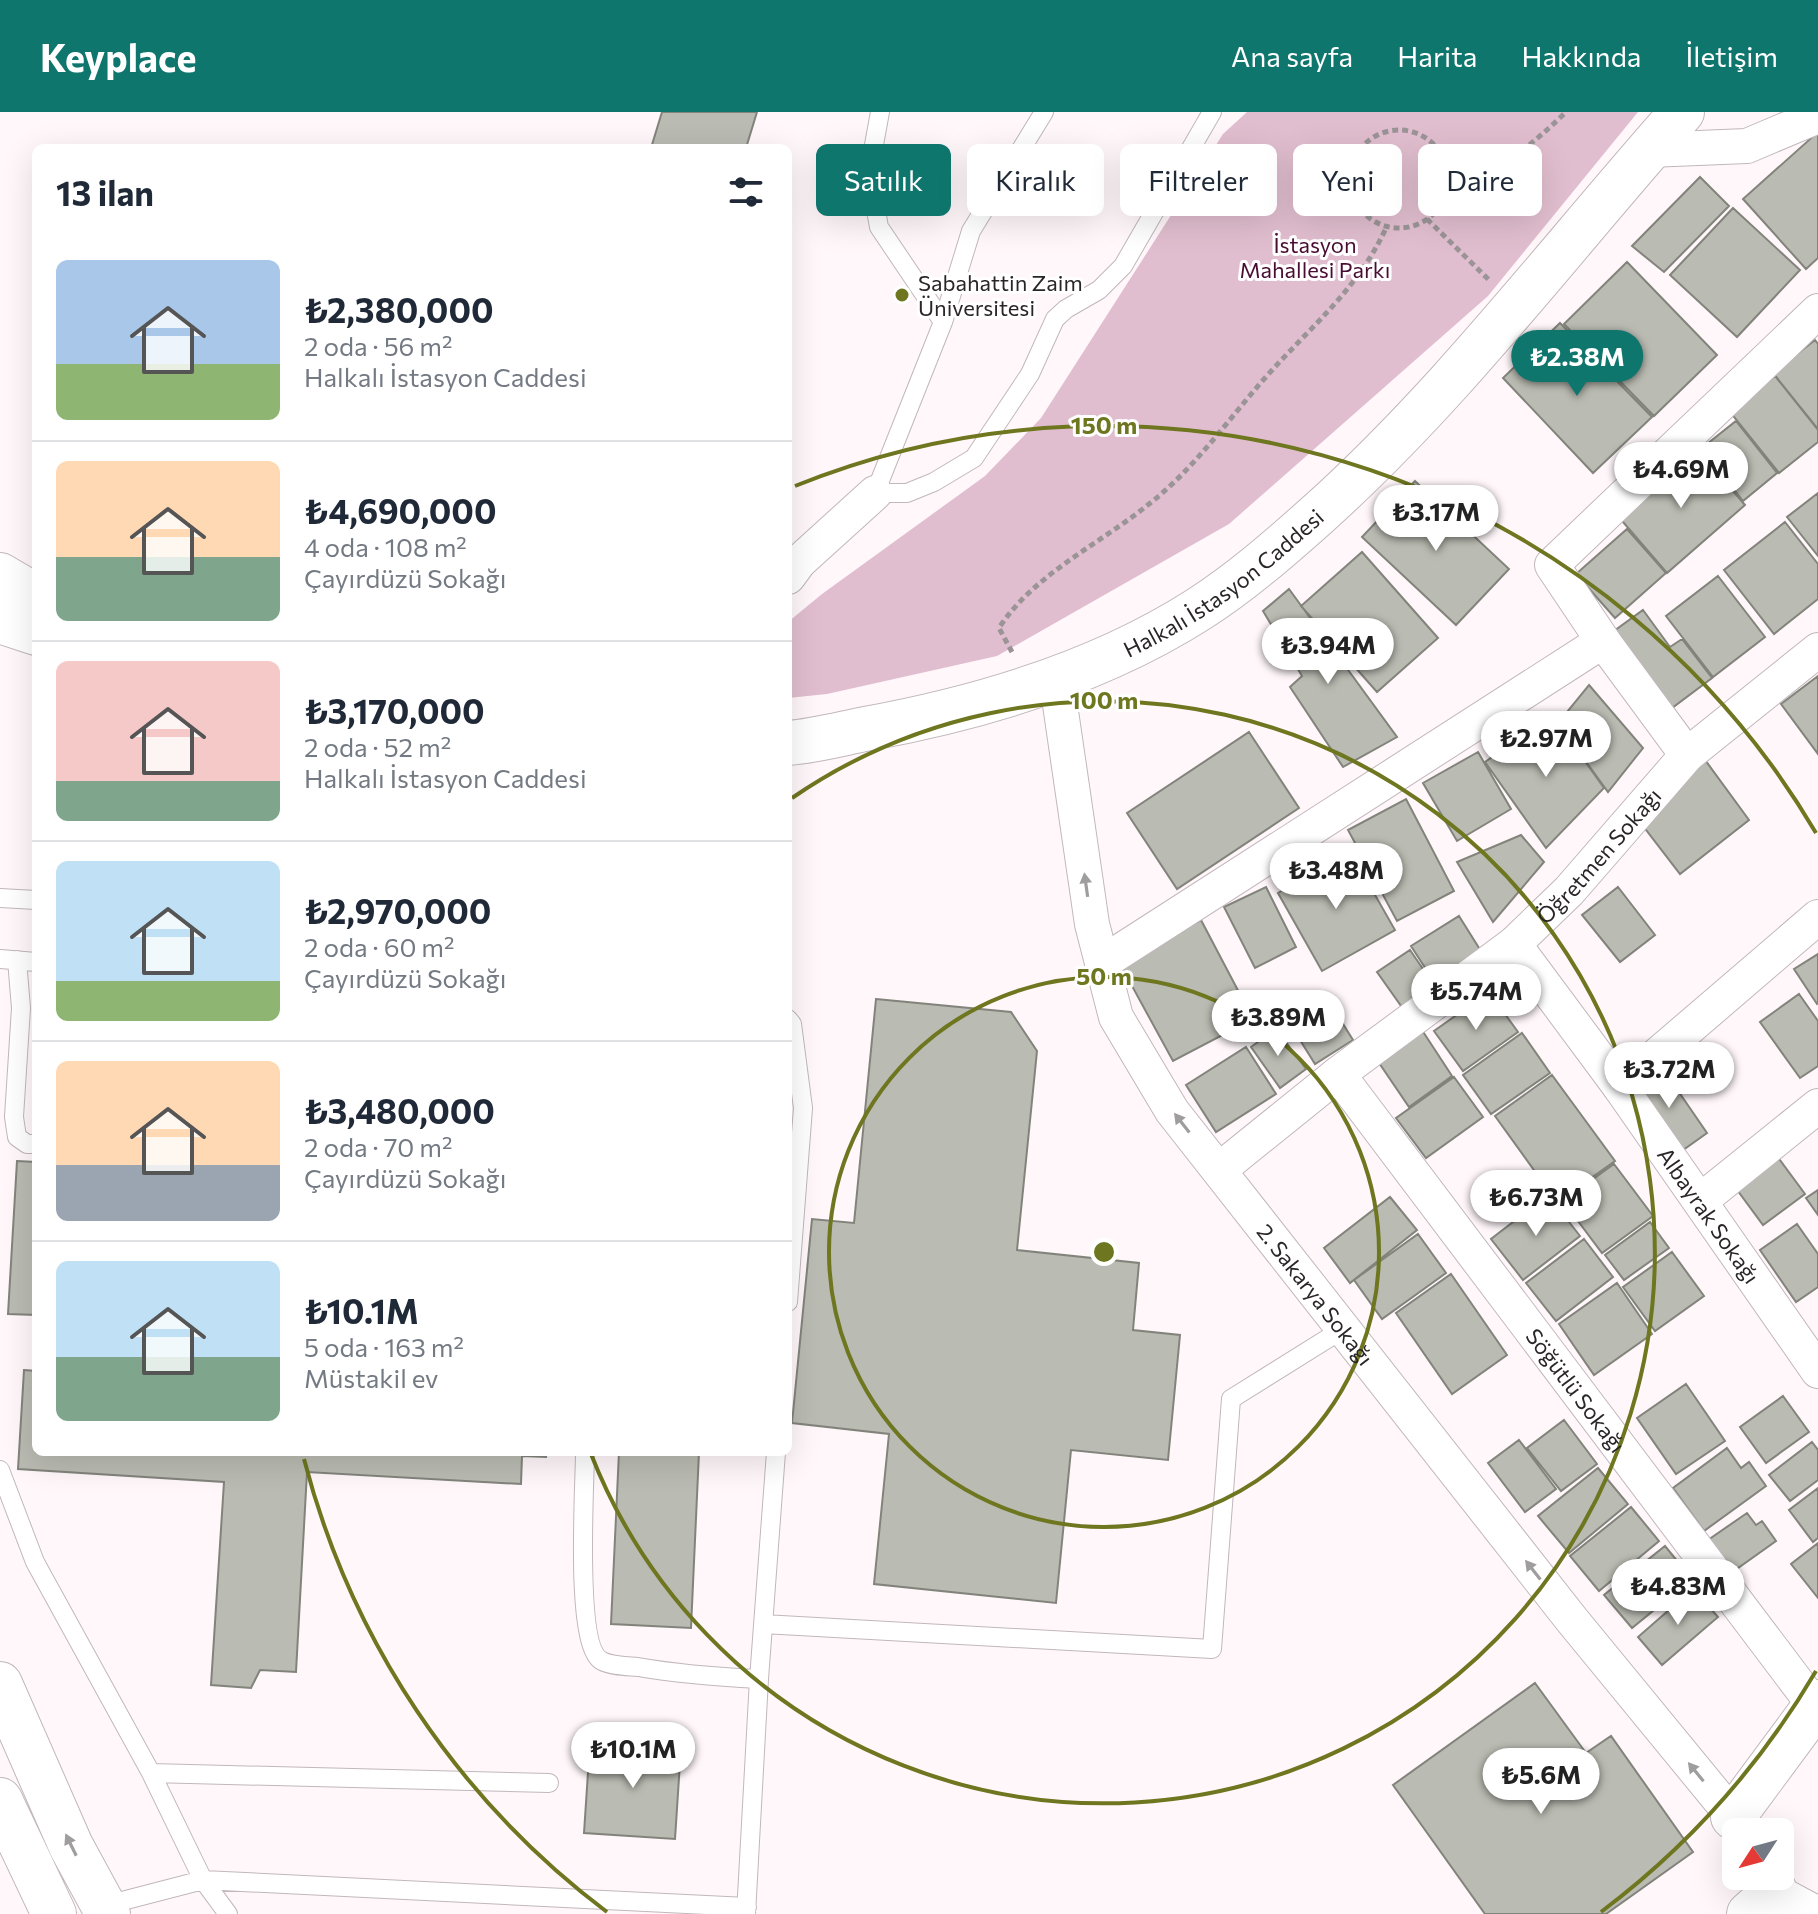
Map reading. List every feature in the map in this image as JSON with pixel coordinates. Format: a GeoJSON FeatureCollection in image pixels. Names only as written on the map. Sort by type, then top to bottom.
{"type":"FeatureCollection","features":[{"type":"Feature","properties":{"kind":"main road","name":"Halkalı İstasyon Caddesi"},"geometry":{"type":"LineString","coordinates":[[792,742],[913,720],[1044,683],[1118,654],[1199,609],[1276,551],[1375,463],[1517,308],[1682,112]]}},
{"type":"Feature","properties":{"kind":"main road"},"geometry":{"type":"LineString","coordinates":[[0,575],[32,594]]}},
{"type":"Feature","properties":{"kind":"main road"},"geometry":{"type":"LineString","coordinates":[[0,621],[32,632]]}},
{"type":"Feature","properties":{"kind":"main road"},"geometry":{"type":"LineString","coordinates":[[0,1684],[71,1846],[106,1910]]}},
{"type":"Feature","properties":{"kind":"main road"},"geometry":{"type":"LineString","coordinates":[[1743,1818],[1816,1704]]}},
{"type":"Feature","properties":{"kind":"main road"},"geometry":{"type":"LineString","coordinates":[[5,1818],[54,1914]]}},
{"type":"Feature","properties":{"kind":"street"},"geometry":{"type":"LineString","coordinates":[[1649,150],[1747,146],[1818,116]]}},
{"type":"Feature","properties":{"kind":"street"},"geometry":{"type":"LineString","coordinates":[[1687,755],[1603,641],[1552,565],[1816,316]]}},
{"type":"Feature","properties":{"kind":"street"},"geometry":{"type":"LineString","coordinates":[[792,572],[875,493]]}},
{"type":"Feature","properties":{"kind":"street"},"geometry":{"type":"LineString","coordinates":[[1102,963],[1603,641]]}},
{"type":"Feature","properties":{"kind":"street","name":"Öğretmen Sokağı"},"geometry":{"type":"LineString","coordinates":[[1219,1170],[1338,1074],[1514,944],[1569,891],[1687,755],[1818,650]]}},
{"type":"Feature","properties":{"kind":"street","name":"2. Sakarya Sokağı"},"geometry":{"type":"LineString","coordinates":[[1044,683],[1092,924],[1116,1017],[1172,1111],[1572,1620],[1734,1818]]}},
{"type":"Feature","properties":{"kind":"street"},"geometry":{"type":"LineString","coordinates":[[1620,1087],[1818,917]]}},
{"type":"Feature","properties":{"kind":"street","name":"Albayrak Sokağı"},"geometry":{"type":"LineString","coordinates":[[1514,944],[1812,1351]]}},
{"type":"Feature","properties":{"kind":"street","name":"Söğütlü Sokağı"},"geometry":{"type":"LineString","coordinates":[[1338,1074],[1816,1704]]}},
{"type":"Feature","properties":{"kind":"street"},"geometry":{"type":"LineString","coordinates":[[1700,1201],[1818,1106]]}},
{"type":"Feature","properties":{"kind":"street"},"geometry":{"type":"LineString","coordinates":[[1766,1894],[1818,1914]]}},
{"type":"Feature","properties":{"kind":"lane"},"geometry":{"type":"LineString","coordinates":[[880,112],[869,172],[879,227],[943,322]]}},
{"type":"Feature","properties":{"kind":"lane"},"geometry":{"type":"LineString","coordinates":[[1044,112],[971,231],[943,322],[875,493],[907,493],[934,482],[974,458],[1030,374],[1055,319],[1099,290],[1123,266],[1212,112]]}},
{"type":"Feature","properties":{"kind":"lane"},"geometry":{"type":"LineString","coordinates":[[0,898],[32,900]]}},
{"type":"Feature","properties":{"kind":"lane"},"geometry":{"type":"LineString","coordinates":[[32,962],[8,960],[21,1008],[14,1117],[17,1137],[32,1144]]}},
{"type":"Feature","properties":{"kind":"lane"},"geometry":{"type":"LineString","coordinates":[[792,1024],[803,1108],[792,1250]]}},
{"type":"Feature","properties":{"kind":"lane"},"geometry":{"type":"LineString","coordinates":[[763,1624],[1212,1649],[1231,1399],[1343,1329]]}},
{"type":"Feature","properties":{"kind":"lane"},"geometry":{"type":"LineString","coordinates":[[585,1456],[583,1592],[588,1640],[595,1657],[603,1662],[654,1670],[759,1679]]}},
{"type":"Feature","properties":{"kind":"lane"},"geometry":{"type":"LineString","coordinates":[[106,1910],[203,1880],[746,1910],[776,1456]]}},
{"type":"Feature","properties":{"kind":"lane"},"geometry":{"type":"LineString","coordinates":[[0,1470],[35,1562],[151,1773],[203,1880],[228,1914]]}},
{"type":"Feature","properties":{"kind":"lane"},"geometry":{"type":"LineString","coordinates":[[151,1773],[549,1783]]}},
{"type":"Feature","properties":{"kind":"path"},"geometry":{"type":"LineString","coordinates":[[1527,144],[1566,112]]}},
{"type":"Feature","properties":{"kind":"path"},"geometry":{"type":"LineString","coordinates":[[1430,216],[1421,224],[1404,228],[1373,221],[1354,197],[1350,182],[1358,153],[1368,141],[1381,134],[1395,130],[1413,132],[1433,144]]}},
{"type":"Feature","properties":{"kind":"path"},"geometry":{"type":"LineString","coordinates":[[1427,219],[1517,308]]}},
{"type":"Feature","properties":{"kind":"path"},"geometry":{"type":"LineString","coordinates":[[1044,683],[999,628],[1007,615],[1041,583],[1151,503],[1191,466],[1267,375],[1339,302],[1367,263],[1387,226]]}},
{"type":"Feature","properties":{"kind":"green space","name":"İstasyon Mahallesi Parkı"},"geometry":{"type":"Polygon","coordinates":[[[1247,112],[1638,112],[1488,296],[1229,524],[997,656],[827,694],[792,698],[792,619],[985,476],[1041,418],[1170,216],[1277,216],[1277,144],[1217,144],[1247,112]]]}},
{"type":"Feature","properties":{"kind":"building"},"geometry":{"type":"Polygon","coordinates":[[[662,112],[757,112],[747,144],[652,144],[662,112]]]}},
{"type":"Feature","properties":{"kind":"building"},"geometry":{"type":"Polygon","coordinates":[[[1818,132],[1818,258],[1806,269],[1743,199],[1818,132]]]}},
{"type":"Feature","properties":{"kind":"building"},"geometry":{"type":"Polygon","coordinates":[[[1700,177],[1729,206],[1664,272],[1632,246],[1700,177]]]}},
{"type":"Feature","properties":{"kind":"building"},"geometry":{"type":"Polygon","coordinates":[[[1733,208],[1800,270],[1737,337],[1670,275],[1733,208]]]}},
{"type":"Feature","properties":{"kind":"building"},"geometry":{"type":"Polygon","coordinates":[[[1627,262],[1717,355],[1654,416],[1564,324],[1627,262]]]}},
{"type":"Feature","properties":{"kind":"building"},"geometry":{"type":"Polygon","coordinates":[[[1560,323],[1652,417],[1593,473],[1503,378],[1560,323]]]}},
{"type":"Feature","properties":{"kind":"building"},"geometry":{"type":"Polygon","coordinates":[[[1815,340],[1818,344],[1818,429],[1773,373],[1815,340]]]}},
{"type":"Feature","properties":{"kind":"building"},"geometry":{"type":"Polygon","coordinates":[[[1775,376],[1818,430],[1818,442],[1779,473],[1730,412],[1775,376]]]}},
{"type":"Feature","properties":{"kind":"building"},"geometry":{"type":"Polygon","coordinates":[[[1736,421],[1777,473],[1743,501],[1702,448],[1736,421]]]}},
{"type":"Feature","properties":{"kind":"building"},"geometry":{"type":"Polygon","coordinates":[[[1695,447],[1745,505],[1667,573],[1617,515],[1695,447]]]}},
{"type":"Feature","properties":{"kind":"building"},"geometry":{"type":"Polygon","coordinates":[[[1415,481],[1509,569],[1456,625],[1362,537],[1415,481]]]}},
{"type":"Feature","properties":{"kind":"building"},"geometry":{"type":"Polygon","coordinates":[[[1818,493],[1818,556],[1787,517],[1818,493]]]}},
{"type":"Feature","properties":{"kind":"building"},"geometry":{"type":"Polygon","coordinates":[[[1785,522],[1818,564],[1818,599],[1774,634],[1724,570],[1785,522]]]}},
{"type":"Feature","properties":{"kind":"building"},"geometry":{"type":"Polygon","coordinates":[[[1627,529],[1666,573],[1615,618],[1576,574],[1627,529]]]}},
{"type":"Feature","properties":{"kind":"building"},"geometry":{"type":"Polygon","coordinates":[[[1362,552],[1438,638],[1377,692],[1301,606],[1362,552]]]}},
{"type":"Feature","properties":{"kind":"building"},"geometry":{"type":"Polygon","coordinates":[[[1718,576],[1765,637],[1713,677],[1666,616],[1718,576]]]}},
{"type":"Feature","properties":{"kind":"building"},"geometry":{"type":"Polygon","coordinates":[[[1289,589],[1397,737],[1343,767],[1290,687],[1302,676],[1263,611],[1289,589]]]}},
{"type":"Feature","properties":{"kind":"building"},"geometry":{"type":"Polygon","coordinates":[[[1643,610],[1670,647],[1682,639],[1712,678],[1672,708],[1614,631],[1643,610]]]}},
{"type":"Feature","properties":{"kind":"building"},"geometry":{"type":"Polygon","coordinates":[[[1818,676],[1818,754],[1781,704],[1818,676]]]}},
{"type":"Feature","properties":{"kind":"building"},"geometry":{"type":"Polygon","coordinates":[[[1589,685],[1643,748],[1608,792],[1558,723],[1589,685]]]}},
{"type":"Feature","properties":{"kind":"building"},"geometry":{"type":"Polygon","coordinates":[[[1552,715],[1604,788],[1546,848],[1485,762],[1552,715]]]}},
{"type":"Feature","properties":{"kind":"building"},"geometry":{"type":"Polygon","coordinates":[[[1249,732],[1299,808],[1177,889],[1127,813],[1249,732]]]}},
{"type":"Feature","properties":{"kind":"building"},"geometry":{"type":"Polygon","coordinates":[[[1478,752],[1511,809],[1457,841],[1423,783],[1478,752]]]}},
{"type":"Feature","properties":{"kind":"building"},"geometry":{"type":"Polygon","coordinates":[[[1700,753],[1749,820],[1680,874],[1640,822],[1700,753]]]}},
{"type":"Feature","properties":{"kind":"building"},"geometry":{"type":"Polygon","coordinates":[[[1406,799],[1454,891],[1397,921],[1348,830],[1406,799]]]}},
{"type":"Feature","properties":{"kind":"building"},"geometry":{"type":"Polygon","coordinates":[[[1521,835],[1544,862],[1493,922],[1457,862],[1521,835]]]}},
{"type":"Feature","properties":{"kind":"building"},"geometry":{"type":"Polygon","coordinates":[[[1350,851],[1395,930],[1322,971],[1278,893],[1350,851]]]}},
{"type":"Feature","properties":{"kind":"building"},"geometry":{"type":"Polygon","coordinates":[[[1266,887],[1296,947],[1255,968],[1224,907],[1266,887]]]}},
{"type":"Feature","properties":{"kind":"building"},"geometry":{"type":"Polygon","coordinates":[[[1618,887],[1655,935],[1620,962],[1582,915],[1618,887]]]}},
{"type":"Feature","properties":{"kind":"building"},"geometry":{"type":"Polygon","coordinates":[[[1459,916],[1484,956],[1437,986],[1411,946],[1459,916]]]}},
{"type":"Feature","properties":{"kind":"building"},"geometry":{"type":"Polygon","coordinates":[[[1201,920],[1253,1019],[1173,1061],[1120,964],[1201,920]]]}},
{"type":"Feature","properties":{"kind":"building"},"geometry":{"type":"Polygon","coordinates":[[[1410,950],[1436,988],[1404,1010],[1377,972],[1410,950]]]}},
{"type":"Feature","properties":{"kind":"building"},"geometry":{"type":"Polygon","coordinates":[[[1818,954],[1818,1003],[1817,1004],[1794,969],[1818,954]]]}},
{"type":"Feature","properties":{"kind":"building"},"geometry":{"type":"Polygon","coordinates":[[[1489,992],[1518,1032],[1463,1071],[1434,1031],[1489,992]]]}},
{"type":"Feature","properties":{"kind":"building"},"geometry":{"type":"Polygon","coordinates":[[[1799,994],[1818,1021],[1818,1066],[1800,1078],[1760,1022],[1799,994]]]}},
{"type":"Feature","properties":{"kind":"building"},"geometry":{"type":"Polygon","coordinates":[[[1325,995],[1353,1040],[1315,1064],[1287,1019],[1325,995]]]}},
{"type":"Feature","properties":{"kind":"building"},"geometry":{"type":"Polygon","coordinates":[[[876,999],[1011,1012],[1037,1051],[1017,1250],[1139,1263],[1133,1330],[1180,1335],[1168,1460],[1071,1450],[1056,1603],[874,1584],[889,1434],[792,1423],[812,1219],[854,1223],[876,999]]]}},
{"type":"Feature","properties":{"kind":"building"},"geometry":{"type":"Polygon","coordinates":[[[1418,1024],[1452,1076],[1409,1107],[1373,1054],[1418,1024]]]}},
{"type":"Feature","properties":{"kind":"building"},"geometry":{"type":"Polygon","coordinates":[[[1276,1029],[1306,1069],[1280,1088],[1251,1047],[1276,1029]]]}},
{"type":"Feature","properties":{"kind":"building"},"geometry":{"type":"Polygon","coordinates":[[[1522,1033],[1550,1073],[1491,1114],[1463,1075],[1522,1033]]]}},
{"type":"Feature","properties":{"kind":"building"},"geometry":{"type":"Polygon","coordinates":[[[1246,1047],[1276,1094],[1216,1132],[1186,1085],[1246,1047]]]}},
{"type":"Feature","properties":{"kind":"building"},"geometry":{"type":"Polygon","coordinates":[[[1661,1066],[1707,1133],[1676,1155],[1630,1087],[1661,1066]]]}},
{"type":"Feature","properties":{"kind":"building"},"geometry":{"type":"Polygon","coordinates":[[[1552,1075],[1615,1161],[1557,1202],[1495,1116],[1552,1075]]]}},
{"type":"Feature","properties":{"kind":"building"},"geometry":{"type":"Polygon","coordinates":[[[1454,1077],[1483,1117],[1426,1158],[1396,1118],[1454,1077]]]}},
{"type":"Feature","properties":{"kind":"building"},"geometry":{"type":"Polygon","coordinates":[[[1774,1152],[1805,1194],[1763,1225],[1732,1183],[1774,1152]]]}},
{"type":"Feature","properties":{"kind":"building"},"geometry":{"type":"Polygon","coordinates":[[[17,1161],[32,1162],[32,1315],[8,1314],[17,1161]]]}},
{"type":"Feature","properties":{"kind":"building"},"geometry":{"type":"Polygon","coordinates":[[[1614,1164],[1653,1216],[1602,1253],[1563,1201],[1614,1164]]]}},
{"type":"Feature","properties":{"kind":"building"},"geometry":{"type":"Polygon","coordinates":[[[1818,1190],[1818,1215],[1806,1198],[1818,1190]]]}},
{"type":"Feature","properties":{"kind":"building"},"geometry":{"type":"Polygon","coordinates":[[[1548,1195],[1580,1236],[1523,1280],[1491,1239],[1548,1195]]]}},
{"type":"Feature","properties":{"kind":"building"},"geometry":{"type":"Polygon","coordinates":[[[1390,1197],[1417,1230],[1350,1283],[1324,1248],[1390,1197]]]}},
{"type":"Feature","properties":{"kind":"building"},"geometry":{"type":"Polygon","coordinates":[[[1650,1222],[1669,1248],[1624,1280],[1605,1255],[1650,1222]]]}},
{"type":"Feature","properties":{"kind":"building"},"geometry":{"type":"Polygon","coordinates":[[[1797,1224],[1818,1254],[1818,1287],[1796,1302],[1760,1250],[1797,1224]]]}},
{"type":"Feature","properties":{"kind":"building"},"geometry":{"type":"Polygon","coordinates":[[[1418,1234],[1446,1273],[1382,1319],[1354,1280],[1418,1234]]]}},
{"type":"Feature","properties":{"kind":"building"},"geometry":{"type":"Polygon","coordinates":[[[1584,1239],[1613,1277],[1556,1321],[1526,1283],[1584,1239]]]}},
{"type":"Feature","properties":{"kind":"building"},"geometry":{"type":"Polygon","coordinates":[[[1672,1252],[1704,1296],[1655,1331],[1623,1287],[1672,1252]]]}},
{"type":"Feature","properties":{"kind":"building"},"geometry":{"type":"Polygon","coordinates":[[[1451,1274],[1507,1355],[1452,1394],[1396,1313],[1451,1274]]]}},
{"type":"Feature","properties":{"kind":"building"},"geometry":{"type":"Polygon","coordinates":[[[1617,1283],[1652,1334],[1594,1375],[1559,1324],[1617,1283]]]}},
{"type":"Feature","properties":{"kind":"building"},"geometry":{"type":"Polygon","coordinates":[[[24,1370],[32,1371],[32,1456],[522,1456],[521,1484],[307,1472],[296,1672],[260,1670],[251,1688],[211,1685],[224,1482],[18,1469],[24,1370]]]}},
{"type":"Feature","properties":{"kind":"building"},"geometry":{"type":"Polygon","coordinates":[[[1686,1384],[1725,1441],[1676,1474],[1637,1418],[1686,1384]]]}},
{"type":"Feature","properties":{"kind":"building"},"geometry":{"type":"Polygon","coordinates":[[[1783,1396],[1809,1432],[1766,1463],[1740,1427],[1783,1396]]]}},
{"type":"Feature","properties":{"kind":"building"},"geometry":{"type":"Polygon","coordinates":[[[1564,1420],[1597,1464],[1561,1491],[1527,1448],[1564,1420]]]}},
{"type":"Feature","properties":{"kind":"building"},"geometry":{"type":"Polygon","coordinates":[[[1519,1440],[1556,1489],[1525,1512],[1488,1463],[1519,1440]]]}},
{"type":"Feature","properties":{"kind":"building"},"geometry":{"type":"Polygon","coordinates":[[[1812,1442],[1818,1450],[1818,1480],[1790,1501],[1769,1475],[1812,1442]]]}},
{"type":"Feature","properties":{"kind":"building"},"geometry":{"type":"Polygon","coordinates":[[[1727,1448],[1741,1468],[1749,1462],[1766,1486],[1704,1531],[1673,1488],[1727,1448]]]}},
{"type":"Feature","properties":{"kind":"building"},"geometry":{"type":"Polygon","coordinates":[[[619,1456],[699,1456],[691,1628],[611,1624],[619,1456]]]}},
{"type":"Feature","properties":{"kind":"building"},"geometry":{"type":"Polygon","coordinates":[[[1598,1468],[1628,1504],[1569,1553],[1538,1516],[1598,1468]]]}},
{"type":"Feature","properties":{"kind":"building"},"geometry":{"type":"Polygon","coordinates":[[[1818,1488],[1818,1538],[1813,1542],[1789,1510],[1818,1488]]]}},
{"type":"Feature","properties":{"kind":"building"},"geometry":{"type":"Polygon","coordinates":[[[1631,1507],[1659,1541],[1599,1591],[1570,1556],[1631,1507]]]}},
{"type":"Feature","properties":{"kind":"building"},"geometry":{"type":"Polygon","coordinates":[[[1747,1513],[1756,1525],[1762,1521],[1776,1541],[1731,1573],[1708,1540],[1747,1513]]]}},
{"type":"Feature","properties":{"kind":"building"},"geometry":{"type":"Polygon","coordinates":[[[1818,1543],[1818,1598],[1791,1564],[1818,1543]]]}},
{"type":"Feature","properties":{"kind":"building"},"geometry":{"type":"Polygon","coordinates":[[[1665,1546],[1692,1579],[1632,1628],[1604,1595],[1665,1546]]]}},
{"type":"Feature","properties":{"kind":"building"},"geometry":{"type":"Polygon","coordinates":[[[1693,1589],[1718,1617],[1662,1665],[1638,1637],[1693,1589]]]}},
{"type":"Feature","properties":{"kind":"building"},"geometry":{"type":"Polygon","coordinates":[[[1535,1683],[1586,1753],[1611,1736],[1693,1852],[1606,1914],[1485,1914],[1393,1785],[1535,1683]]]}},
{"type":"Feature","properties":{"kind":"building"},"geometry":{"type":"Polygon","coordinates":[[[590,1742],[681,1747],[675,1839],[584,1833],[590,1742]]]}},
{"type":"Feature","properties":{"kind":"place","name":"Sabahattin Zaim Üniversitesi"},"geometry":{"type":"Point","coordinates":[902,295]}}]}
